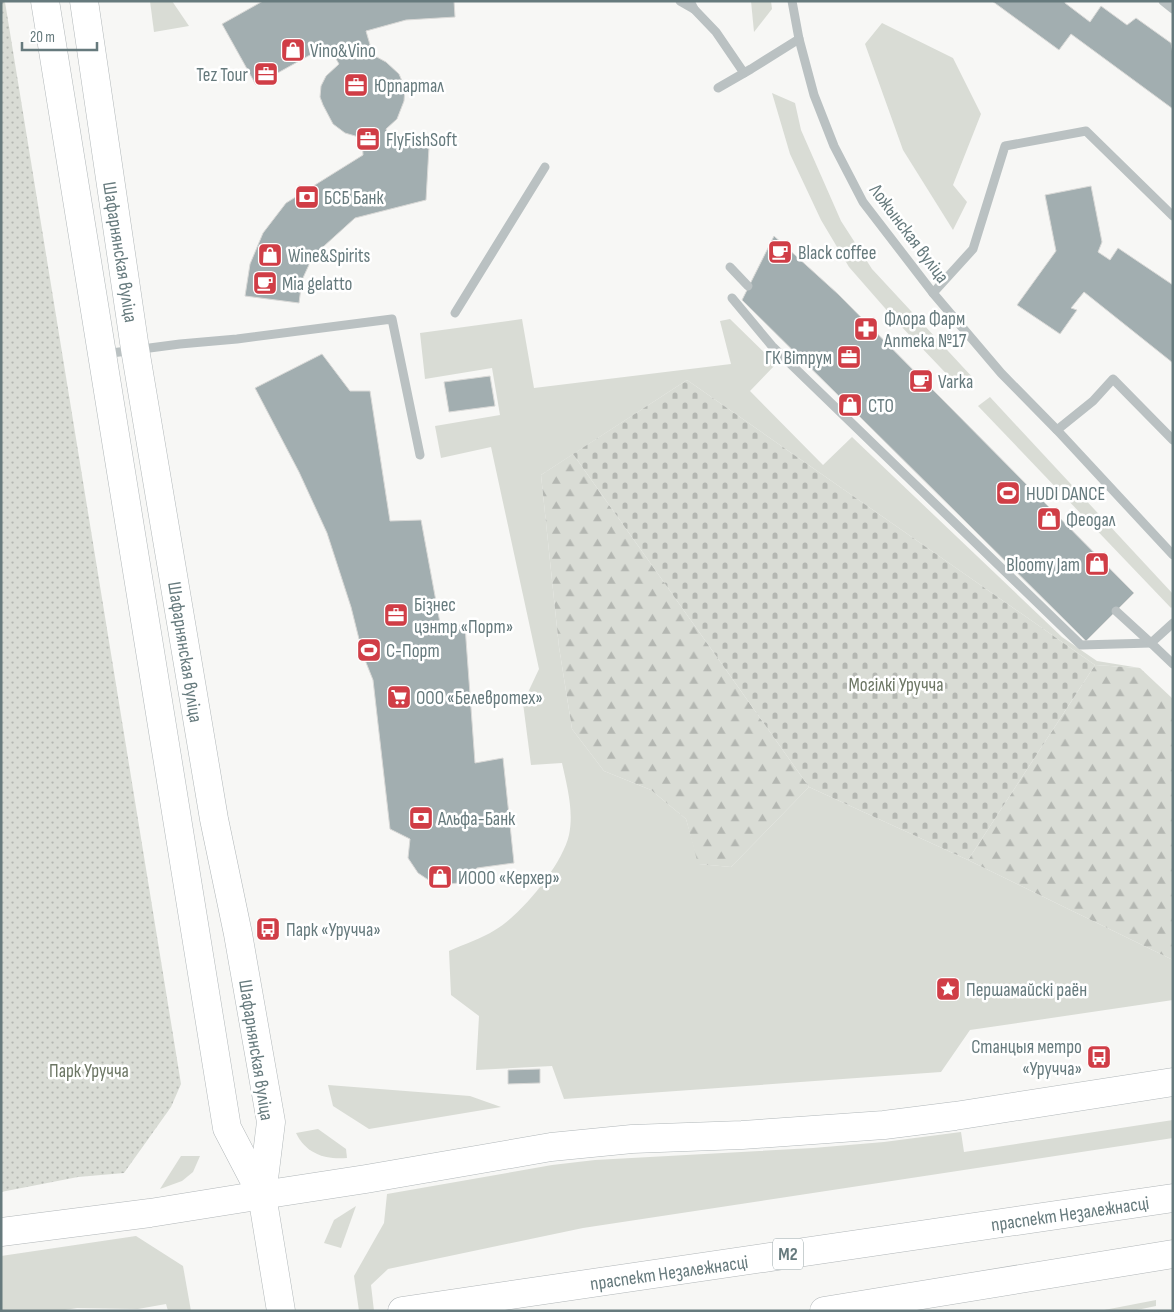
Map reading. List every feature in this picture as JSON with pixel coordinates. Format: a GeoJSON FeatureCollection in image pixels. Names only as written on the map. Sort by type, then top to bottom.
{"type":"FeatureCollection","features":[{"type":"Feature","properties":{"kind":"main road","name":"Шафарнянская вуліца"},"geometry":{"type":"LineString","coordinates":[[45,1],[227,1128],[262,1195]]}},
{"type":"Feature","properties":{"kind":"main road","name":"Шафарнянская вуліца"},"geometry":{"type":"LineString","coordinates":[[84,1],[136,349],[214,819],[238,934],[271,1122],[262,1195]]}},
{"type":"Feature","properties":{"kind":"main road"},"geometry":{"type":"LineString","coordinates":[[1,1232],[262,1195],[551,1148],[632,1139],[733,1135],[884,1125],[955,1116],[1173,1082]]}},
{"type":"Feature","properties":{"kind":"main road"},"geometry":{"type":"LineString","coordinates":[[262,1195],[281,1311]]}},
{"type":"Feature","properties":{"kind":"main road","name":"праспект Незалежнасці"},"geometry":{"type":"LineString","coordinates":[[402,1311],[1173,1198]]}},
{"type":"Feature","properties":{"kind":"main road"},"geometry":{"type":"LineString","coordinates":[[824,1311],[1173,1254]]}},
{"type":"Feature","properties":{"kind":"street"},"geometry":{"type":"LineString","coordinates":[[680,1],[692,5],[716,32],[744,73]]}},
{"type":"Feature","properties":{"kind":"street","name":"Ложынская вуліца"},"geometry":{"type":"LineString","coordinates":[[792,1],[799,39],[814,95],[834,146],[863,202],[933,293],[1001,373],[1057,430],[1173,555]]}},
{"type":"Feature","properties":{"kind":"street"},"geometry":{"type":"LineString","coordinates":[[1162,1],[1173,9]]}},
{"type":"Feature","properties":{"kind":"street"},"geometry":{"type":"LineString","coordinates":[[718,88],[799,39]]}},
{"type":"Feature","properties":{"kind":"street"},"geometry":{"type":"LineString","coordinates":[[933,293],[973,249],[1005,146],[1086,131],[1173,216]]}},
{"type":"Feature","properties":{"kind":"street"},"geometry":{"type":"LineString","coordinates":[[455,313],[545,167]]}},
{"type":"Feature","properties":{"kind":"street"},"geometry":{"type":"LineString","coordinates":[[730,266],[748,286]]}},
{"type":"Feature","properties":{"kind":"street"},"geometry":{"type":"LineString","coordinates":[[732,298],[772,346],[1080,645],[1152,643],[1173,623]]}},
{"type":"Feature","properties":{"kind":"street"},"geometry":{"type":"LineString","coordinates":[[102,354],[392,319],[420,455]]}},
{"type":"Feature","properties":{"kind":"street"},"geometry":{"type":"LineString","coordinates":[[1057,430],[1093,402],[1113,379],[1173,440]]}},
{"type":"Feature","properties":{"kind":"street"},"geometry":{"type":"LineString","coordinates":[[1116,611],[1173,664]]}},
{"type":"Feature","properties":{"kind":"green space","name":"Парк Уручча"},"geometry":{"type":"Polygon","coordinates":[[[1,1],[5,2],[181,1084],[171,1107],[124,1173],[78,1177],[1,1192],[1,1]]]}},
{"type":"Feature","properties":{"kind":"green space"},"geometry":{"type":"Polygon","coordinates":[[[150,1],[172,1],[189,26],[154,32],[150,1]]]}},
{"type":"Feature","properties":{"kind":"green space"},"geometry":{"type":"Polygon","coordinates":[[[751,1],[771,1],[772,9],[754,32],[751,1]]]}},
{"type":"Feature","properties":{"kind":"green space"},"geometry":{"type":"Polygon","coordinates":[[[882,23],[953,58],[981,114],[953,185],[967,202],[953,230],[903,150],[865,44],[882,23]]]}},
{"type":"Feature","properties":{"kind":"green space"},"geometry":{"type":"Polygon","coordinates":[[[772,93],[795,103],[801,130],[841,221],[872,269],[974,379],[960,388],[898,323],[849,267],[821,220],[790,154],[772,93]]]}},
{"type":"Feature","properties":{"kind":"green space"},"geometry":{"type":"Polygon","coordinates":[[[522,319],[534,388],[731,364],[720,321],[730,319],[776,364],[750,391],[823,465],[852,437],[1062,637],[1097,661],[1140,668],[1095,665],[687,380],[541,475],[559,647],[572,729],[604,771],[651,790],[686,819],[699,864],[731,867],[809,787],[968,860],[1173,960],[1173,1000],[970,1030],[941,1072],[564,1099],[552,1066],[476,1070],[479,1016],[451,995],[449,951],[478,939],[506,923],[540,888],[565,847],[569,835],[571,817],[562,763],[531,765],[523,703],[539,669],[491,447],[441,458],[435,426],[500,415],[492,368],[425,379],[420,333],[522,319]]]}},
{"type":"Feature","properties":{"kind":"green space","name":"Могілкі Уручча"},"geometry":{"type":"Polygon","coordinates":[[[687,380],[1095,665],[968,860],[809,787],[573,454],[687,380]]]}},
{"type":"Feature","properties":{"kind":"green space"},"geometry":{"type":"Polygon","coordinates":[[[990,397],[1173,594],[1173,606],[1171,608],[978,406],[990,397]]]}},
{"type":"Feature","properties":{"kind":"green space"},"geometry":{"type":"Polygon","coordinates":[[[573,454],[809,787],[731,867],[698,864],[686,819],[651,790],[604,771],[572,729],[559,647],[541,475],[573,454]]]}},
{"type":"Feature","properties":{"kind":"green space"},"geometry":{"type":"Polygon","coordinates":[[[1095,665],[1140,668],[1173,699],[1173,960],[968,860],[1095,665]]]}},
{"type":"Feature","properties":{"kind":"green space"},"geometry":{"type":"Polygon","coordinates":[[[328,1085],[470,1096],[501,1107],[369,1129],[333,1106],[328,1085]]]}},
{"type":"Feature","properties":{"kind":"green space"},"geometry":{"type":"Polygon","coordinates":[[[1173,1120],[1173,1138],[583,1228],[388,1269],[371,1285],[374,1311],[359,1311],[354,1276],[384,1223],[387,1194],[552,1165],[595,1160],[813,1148],[884,1142],[961,1132],[964,1152],[1173,1120]]]}},
{"type":"Feature","properties":{"kind":"green space"},"geometry":{"type":"Polygon","coordinates":[[[318,1129],[346,1149],[347,1158],[324,1157],[317,1154],[305,1146],[296,1133],[318,1129]]]}},
{"type":"Feature","properties":{"kind":"green space"},"geometry":{"type":"Polygon","coordinates":[[[181,1156],[200,1156],[193,1172],[182,1181],[160,1189],[181,1156]]]}},
{"type":"Feature","properties":{"kind":"green space"},"geometry":{"type":"Polygon","coordinates":[[[356,1206],[341,1248],[324,1243],[334,1220],[356,1206]]]}},
{"type":"Feature","properties":{"kind":"green space"},"geometry":{"type":"Polygon","coordinates":[[[136,1236],[183,1266],[191,1311],[168,1311],[166,1304],[138,1309],[77,1308],[59,1311],[1,1311],[1,1256],[136,1236]]]}},
{"type":"Feature","properties":{"kind":"green space"},"geometry":{"type":"Polygon","coordinates":[[[1156,1300],[1156,1306],[1132,1311],[1099,1311],[1156,1300]]]}},
{"type":"Feature","properties":{"kind":"building"},"geometry":{"type":"Polygon","coordinates":[[[263,1],[454,1],[455,17],[406,20],[366,31],[373,55],[386,62],[399,74],[405,88],[404,101],[397,119],[386,129],[391,144],[429,147],[426,200],[355,218],[313,256],[302,280],[299,303],[245,296],[250,264],[263,233],[286,203],[363,155],[362,138],[345,133],[333,124],[320,97],[321,86],[326,76],[339,64],[328,45],[256,85],[222,24],[263,1]]]}},
{"type":"Feature","properties":{"kind":"building"},"geometry":{"type":"Polygon","coordinates":[[[992,1],[1065,1],[1065,3],[1090,22],[1101,6],[1127,25],[1136,18],[1171,43],[1173,54],[1173,109],[1071,34],[1059,50],[992,1]]]}},
{"type":"Feature","properties":{"kind":"building"},"geometry":{"type":"Polygon","coordinates":[[[1091,186],[1102,242],[1098,252],[1110,260],[1118,248],[1173,285],[1173,363],[1084,292],[1071,308],[1077,310],[1060,334],[1017,305],[1056,251],[1045,195],[1091,186]]]}},
{"type":"Feature","properties":{"kind":"building"},"geometry":{"type":"Polygon","coordinates":[[[774,236],[838,294],[1134,593],[1086,641],[742,300],[774,236]]]}},
{"type":"Feature","properties":{"kind":"building","name":"Бізнес цэнтр «Порт»"},"geometry":{"type":"Polygon","coordinates":[[[322,354],[350,391],[370,391],[390,521],[421,520],[440,623],[465,626],[475,763],[503,758],[514,863],[477,868],[459,883],[436,885],[418,873],[408,858],[410,839],[390,829],[373,680],[363,655],[351,607],[327,533],[299,472],[255,388],[322,354]]]}},
{"type":"Feature","properties":{"kind":"building"},"geometry":{"type":"Polygon","coordinates":[[[490,376],[495,406],[449,412],[444,382],[490,376]]]}},
{"type":"Feature","properties":{"kind":"building"},"geometry":{"type":"Polygon","coordinates":[[[540,1069],[540,1083],[508,1084],[508,1070],[540,1069]]]}},
{"type":"Feature","properties":{"kind":"place","name":"Vino&Vino"},"geometry":{"type":"Point","coordinates":[293,50]}},
{"type":"Feature","properties":{"kind":"place","name":"Tez Tour"},"geometry":{"type":"Point","coordinates":[266,74]}},
{"type":"Feature","properties":{"kind":"place","name":"Юрпартал"},"geometry":{"type":"Point","coordinates":[356,85]}},
{"type":"Feature","properties":{"kind":"place","name":"FlyFishSoft"},"geometry":{"type":"Point","coordinates":[368,139]}},
{"type":"Feature","properties":{"kind":"place","name":"БСБ Банк"},"geometry":{"type":"Point","coordinates":[307,197]}},
{"type":"Feature","properties":{"kind":"place","name":"Black coffee"},"geometry":{"type":"Point","coordinates":[780,252]}},
{"type":"Feature","properties":{"kind":"place","name":"Wine&Spirits"},"geometry":{"type":"Point","coordinates":[270,255]}},
{"type":"Feature","properties":{"kind":"place","name":"Mia gelatto"},"geometry":{"type":"Point","coordinates":[265,283]}},
{"type":"Feature","properties":{"kind":"place","name":"Флора Фарм Аптека №17"},"geometry":{"type":"Point","coordinates":[866,329]}},
{"type":"Feature","properties":{"kind":"place","name":"ГК Вітрум"},"geometry":{"type":"Point","coordinates":[849,357]}},
{"type":"Feature","properties":{"kind":"place","name":"Varka"},"geometry":{"type":"Point","coordinates":[921,381]}},
{"type":"Feature","properties":{"kind":"place","name":"СТО"},"geometry":{"type":"Point","coordinates":[850,405]}},
{"type":"Feature","properties":{"kind":"place","name":"HUDI DANCE"},"geometry":{"type":"Point","coordinates":[1008,493]}},
{"type":"Feature","properties":{"kind":"place","name":"Феодал"},"geometry":{"type":"Point","coordinates":[1049,519]}},
{"type":"Feature","properties":{"kind":"place","name":"Bloomy Jam"},"geometry":{"type":"Point","coordinates":[1097,564]}},
{"type":"Feature","properties":{"kind":"place","name":"Бізнес цэнтр «Порт»"},"geometry":{"type":"Point","coordinates":[396,615]}},
{"type":"Feature","properties":{"kind":"place","name":"С-Порт"},"geometry":{"type":"Point","coordinates":[369,650]}},
{"type":"Feature","properties":{"kind":"place","name":"ООО «Белевротех»"},"geometry":{"type":"Point","coordinates":[399,697]}},
{"type":"Feature","properties":{"kind":"place","name":"Альфа-Банк"},"geometry":{"type":"Point","coordinates":[421,818]}},
{"type":"Feature","properties":{"kind":"place","name":"ИООО «Керхер»"},"geometry":{"type":"Point","coordinates":[440,877]}},
{"type":"Feature","properties":{"kind":"place","name":"Парк «Уручча»"},"geometry":{"type":"Point","coordinates":[268,929]}},
{"type":"Feature","properties":{"kind":"place","name":"Першамайскі раён"},"geometry":{"type":"Point","coordinates":[948,989]}},
{"type":"Feature","properties":{"kind":"place","name":"Станцыя метро «Уручча»"},"geometry":{"type":"Point","coordinates":[1099,1057]}}]}
